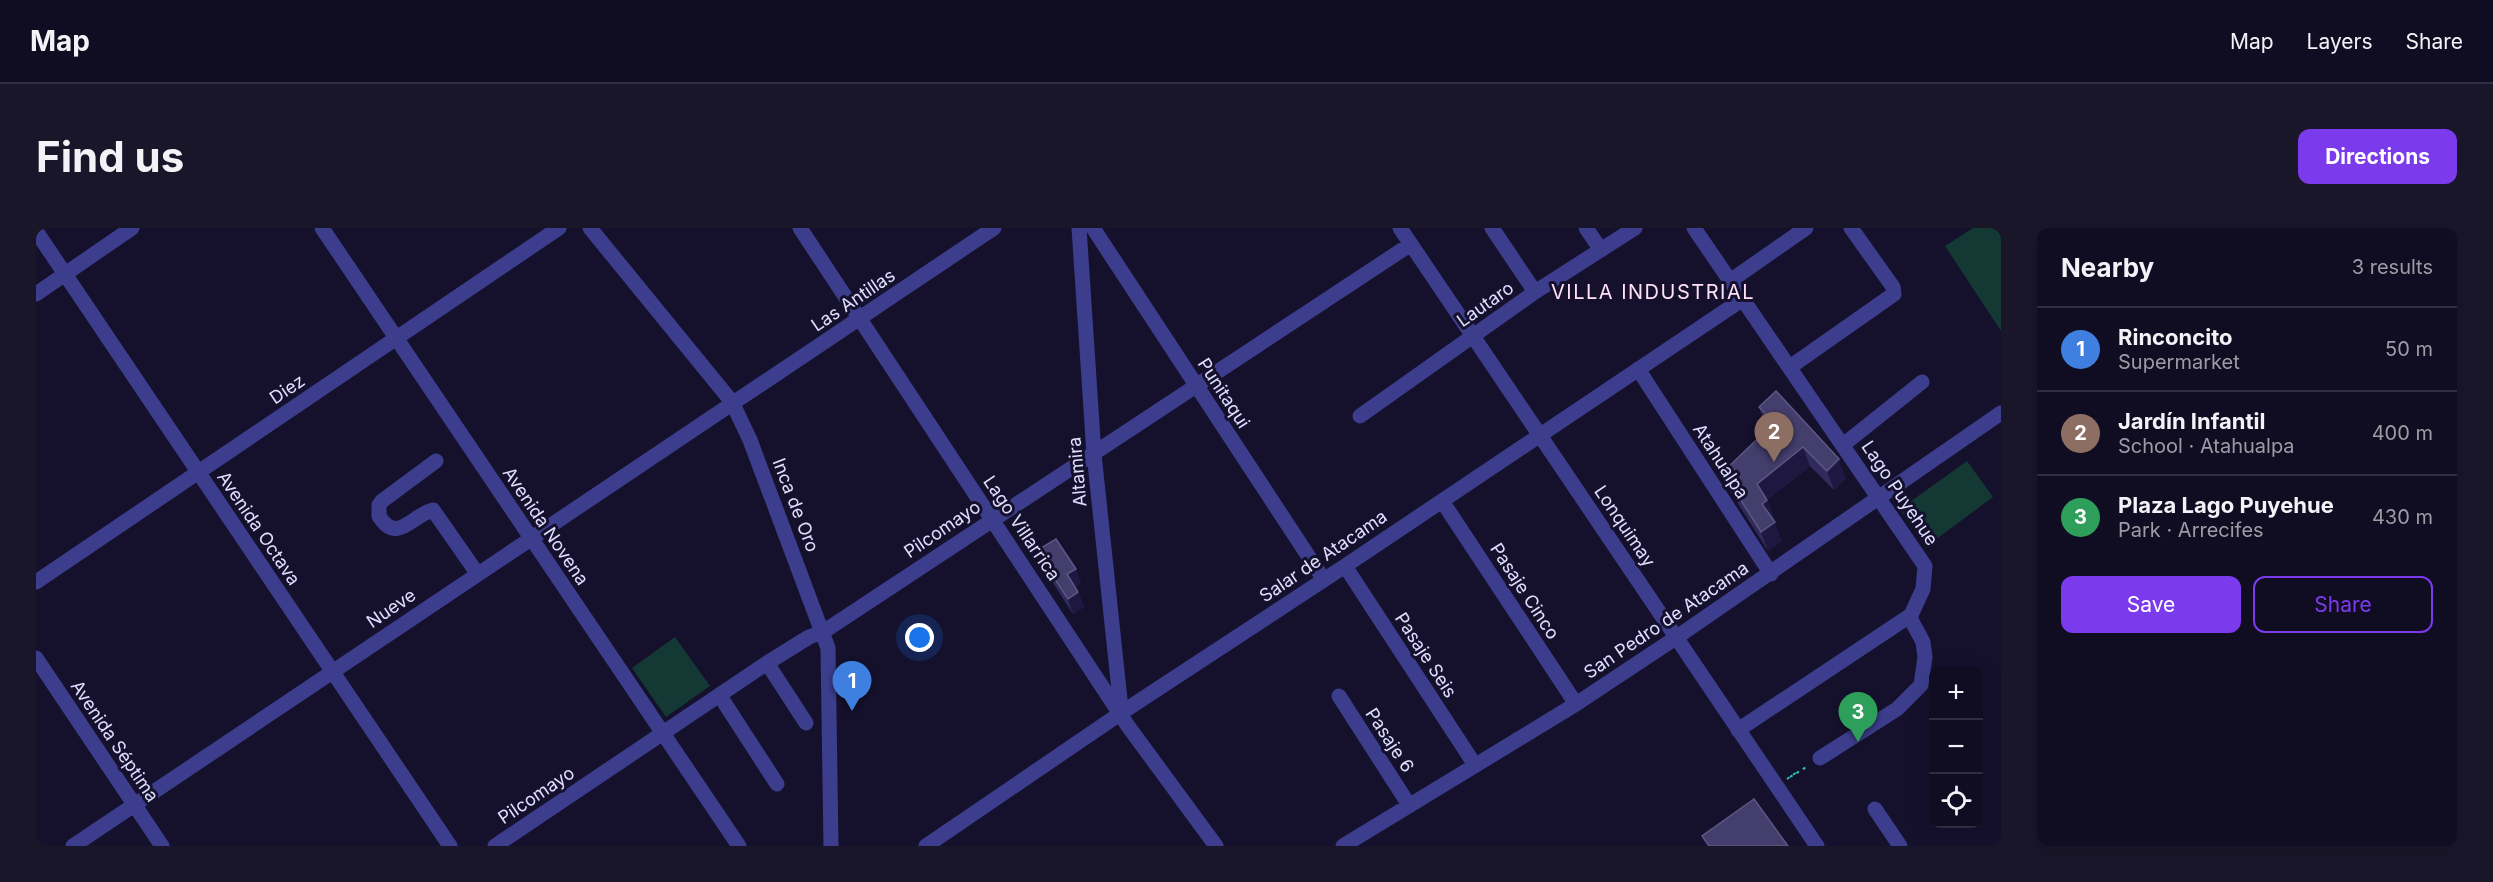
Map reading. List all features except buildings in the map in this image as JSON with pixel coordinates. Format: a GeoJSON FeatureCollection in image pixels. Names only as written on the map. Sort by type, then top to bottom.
{"type":"FeatureCollection","features":[{"type":"Feature","properties":{"kind":"street"},"geometry":{"type":"LineString","coordinates":[[36,294],[132,228]]}},
{"type":"Feature","properties":{"kind":"street","name":"Avenida Novena"},"geometry":{"type":"LineString","coordinates":[[322,228],[739,846]]}},
{"type":"Feature","properties":{"kind":"street","name":"Diez"},"geometry":{"type":"LineString","coordinates":[[36,582],[559,228]]}},
{"type":"Feature","properties":{"kind":"street","name":"Inca de Oro"},"geometry":{"type":"LineString","coordinates":[[590,228],[732,402],[750,440],[828,648],[831,846]]}},
{"type":"Feature","properties":{"kind":"street","name":"Lago Villarrica"},"geometry":{"type":"LineString","coordinates":[[800,228],[1128,726],[1215,846]]}},
{"type":"Feature","properties":{"kind":"street","name":"Las Antillas"},"geometry":{"type":"LineString","coordinates":[[732,402],[994,228]]}},
{"type":"Feature","properties":{"kind":"street","name":"Altamira"},"geometry":{"type":"LineString","coordinates":[[1078,228],[1095,454],[1121,713]]}},
{"type":"Feature","properties":{"kind":"street","name":"Punitaqui"},"geometry":{"type":"LineString","coordinates":[[1093,228],[1324,580]]}},
{"type":"Feature","properties":{"kind":"street","name":"Lonquimay"},"geometry":{"type":"LineString","coordinates":[[1400,228],[1817,846]]}},
{"type":"Feature","properties":{"kind":"street"},"geometry":{"type":"LineString","coordinates":[[1492,228],[1535,292]]}},
{"type":"Feature","properties":{"kind":"street"},"geometry":{"type":"LineString","coordinates":[[1586,228],[1601,250]]}},
{"type":"Feature","properties":{"kind":"street","name":"Lautaro"},"geometry":{"type":"LineString","coordinates":[[1360,416],[1535,292],[1635,228]]}},
{"type":"Feature","properties":{"kind":"street","name":"Lago Puyehue"},"geometry":{"type":"LineString","coordinates":[[1694,228],[1925,566],[1923,589],[1918,603],[1909,616],[1738,730]]}},
{"type":"Feature","properties":{"kind":"street"},"geometry":{"type":"LineString","coordinates":[[1730,281],[1806,228]]}},
{"type":"Feature","properties":{"kind":"street"},"geometry":{"type":"LineString","coordinates":[[1790,367],[1894,294],[1893,287],[1851,228]]}},
{"type":"Feature","properties":{"kind":"street","name":"Avenida Octava"},"geometry":{"type":"LineString","coordinates":[[36,231],[450,846]]}},
{"type":"Feature","properties":{"kind":"street","name":"Pilcomayo"},"geometry":{"type":"LineString","coordinates":[[495,846],[767,663],[808,637],[823,632],[992,518],[1095,454],[1411,244]]}},
{"type":"Feature","properties":{"kind":"street","name":"Salar de Atacama"},"geometry":{"type":"LineString","coordinates":[[926,846],[1121,713],[1743,299]]}},
{"type":"Feature","properties":{"kind":"street","name":"Atahualpa"},"geometry":{"type":"LineString","coordinates":[[1638,369],[1771,574]]}},
{"type":"Feature","properties":{"kind":"street"},"geometry":{"type":"LineString","coordinates":[[1843,445],[1922,382]]}},
{"type":"Feature","properties":{"kind":"street","name":"Nueve"},"geometry":{"type":"LineString","coordinates":[[73,846],[732,402]]}},
{"type":"Feature","properties":{"kind":"street","name":"San Pedro de Atacama"},"geometry":{"type":"LineString","coordinates":[[1343,846],[1576,704],[1771,574],[2001,412]]}},
{"type":"Feature","properties":{"kind":"street"},"geometry":{"type":"LineString","coordinates":[[436,461],[382,501],[379,505],[379,516],[387,526],[393,529],[402,528],[433,510],[477,573]]}},
{"type":"Feature","properties":{"kind":"street","name":"Pasaje Cinco"},"geometry":{"type":"LineString","coordinates":[[1442,501],[1576,704]]}},
{"type":"Feature","properties":{"kind":"street","name":"Pasaje Seis"},"geometry":{"type":"LineString","coordinates":[[1345,566],[1475,765]]}},
{"type":"Feature","properties":{"kind":"street"},"geometry":{"type":"LineString","coordinates":[[1820,758],[1897,709],[1921,685],[1925,657],[1923,642],[1909,616]]}},
{"type":"Feature","properties":{"kind":"street","name":"Avenida Séptima"},"geometry":{"type":"LineString","coordinates":[[36,657],[162,846]]}},
{"type":"Feature","properties":{"kind":"street"},"geometry":{"type":"LineString","coordinates":[[767,663],[806,723]]}},
{"type":"Feature","properties":{"kind":"street"},"geometry":{"type":"LineString","coordinates":[[720,696],[777,783]]}},
{"type":"Feature","properties":{"kind":"street","name":"Pasaje 6"},"geometry":{"type":"LineString","coordinates":[[1339,696],[1409,805]]}},
{"type":"Feature","properties":{"kind":"street"},"geometry":{"type":"LineString","coordinates":[[1875,809],[1900,846]]}},
{"type":"Feature","properties":{"kind":"path"},"geometry":{"type":"LineString","coordinates":[[1776,786],[1820,758]]}},
{"type":"Feature","properties":{"kind":"path"},"geometry":{"type":"LineString","coordinates":[[1776,786],[1797,772]]}},
{"type":"Feature","properties":{"kind":"green space"},"geometry":{"type":"Polygon","coordinates":[[[1973,228],[2001,228],[2001,331],[1945,246],[1973,228]]]}},
{"type":"Feature","properties":{"kind":"green space"},"geometry":{"type":"Polygon","coordinates":[[[1967,461],[1993,497],[1927,546],[1900,509],[1967,461]]]}},
{"type":"Feature","properties":{"kind":"green space"},"geometry":{"type":"Polygon","coordinates":[[[675,637],[710,686],[666,717],[632,668],[675,637]]]}},
{"type":"Feature","properties":{"kind":"place","name":"Jardín Infantil"},"geometry":{"type":"Point","coordinates":[1774,462]}},
{"type":"Feature","properties":{"kind":"place","name":"Rinconcito"},"geometry":{"type":"Point","coordinates":[852,711]}},
{"type":"Feature","properties":{"kind":"place","name":"Plaza Lago Puyehue"},"geometry":{"type":"Point","coordinates":[1858,742]}},
{"type":"Feature","properties":{"kind":"district","name":"VILLA INDUSTRIAL"},"geometry":{"type":"Point","coordinates":[1653,292]}}]}
